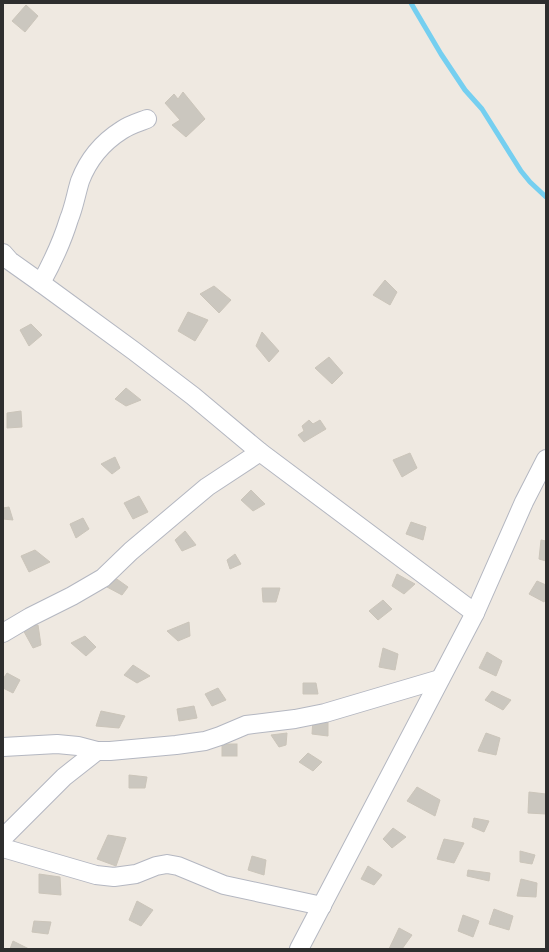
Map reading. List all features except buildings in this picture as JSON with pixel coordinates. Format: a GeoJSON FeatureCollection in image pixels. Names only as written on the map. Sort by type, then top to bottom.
{"type":"FeatureCollection","features":[{"type":"Feature","properties":{"kind":"street"},"geometry":{"type":"LineString","coordinates":[[41,284],[55,256],[70,219],[85,169],[104,144],[113,136],[123,129],[147,119]]}},
{"type":"Feature","properties":{"kind":"street"},"geometry":{"type":"LineString","coordinates":[[5,259],[134,351],[193,396],[260,452],[475,613]]}},
{"type":"Feature","properties":{"kind":"street"},"geometry":{"type":"LineString","coordinates":[[3,632],[103,578],[131,551],[207,486],[260,452]]}},
{"type":"Feature","properties":{"kind":"street"},"geometry":{"type":"LineString","coordinates":[[300,949],[475,613],[524,502],[546,458]]}},
{"type":"Feature","properties":{"kind":"street"},"geometry":{"type":"LineString","coordinates":[[3,747],[58,744],[78,746],[97,751],[110,751],[205,741],[246,725],[324,713],[440,679]]}},
{"type":"Feature","properties":{"kind":"street"},"geometry":{"type":"LineString","coordinates":[[3,838],[64,776],[97,751]]}},
{"type":"Feature","properties":{"kind":"street"},"geometry":{"type":"LineString","coordinates":[[3,848],[96,875],[114,877],[136,874],[156,866],[167,864],[178,866],[224,885],[322,906]]}},
{"type":"Feature","properties":{"kind":"waterway"},"geometry":{"type":"LineString","coordinates":[[411,3],[441,54],[465,90],[482,109],[521,171],[546,197]]}}]}
